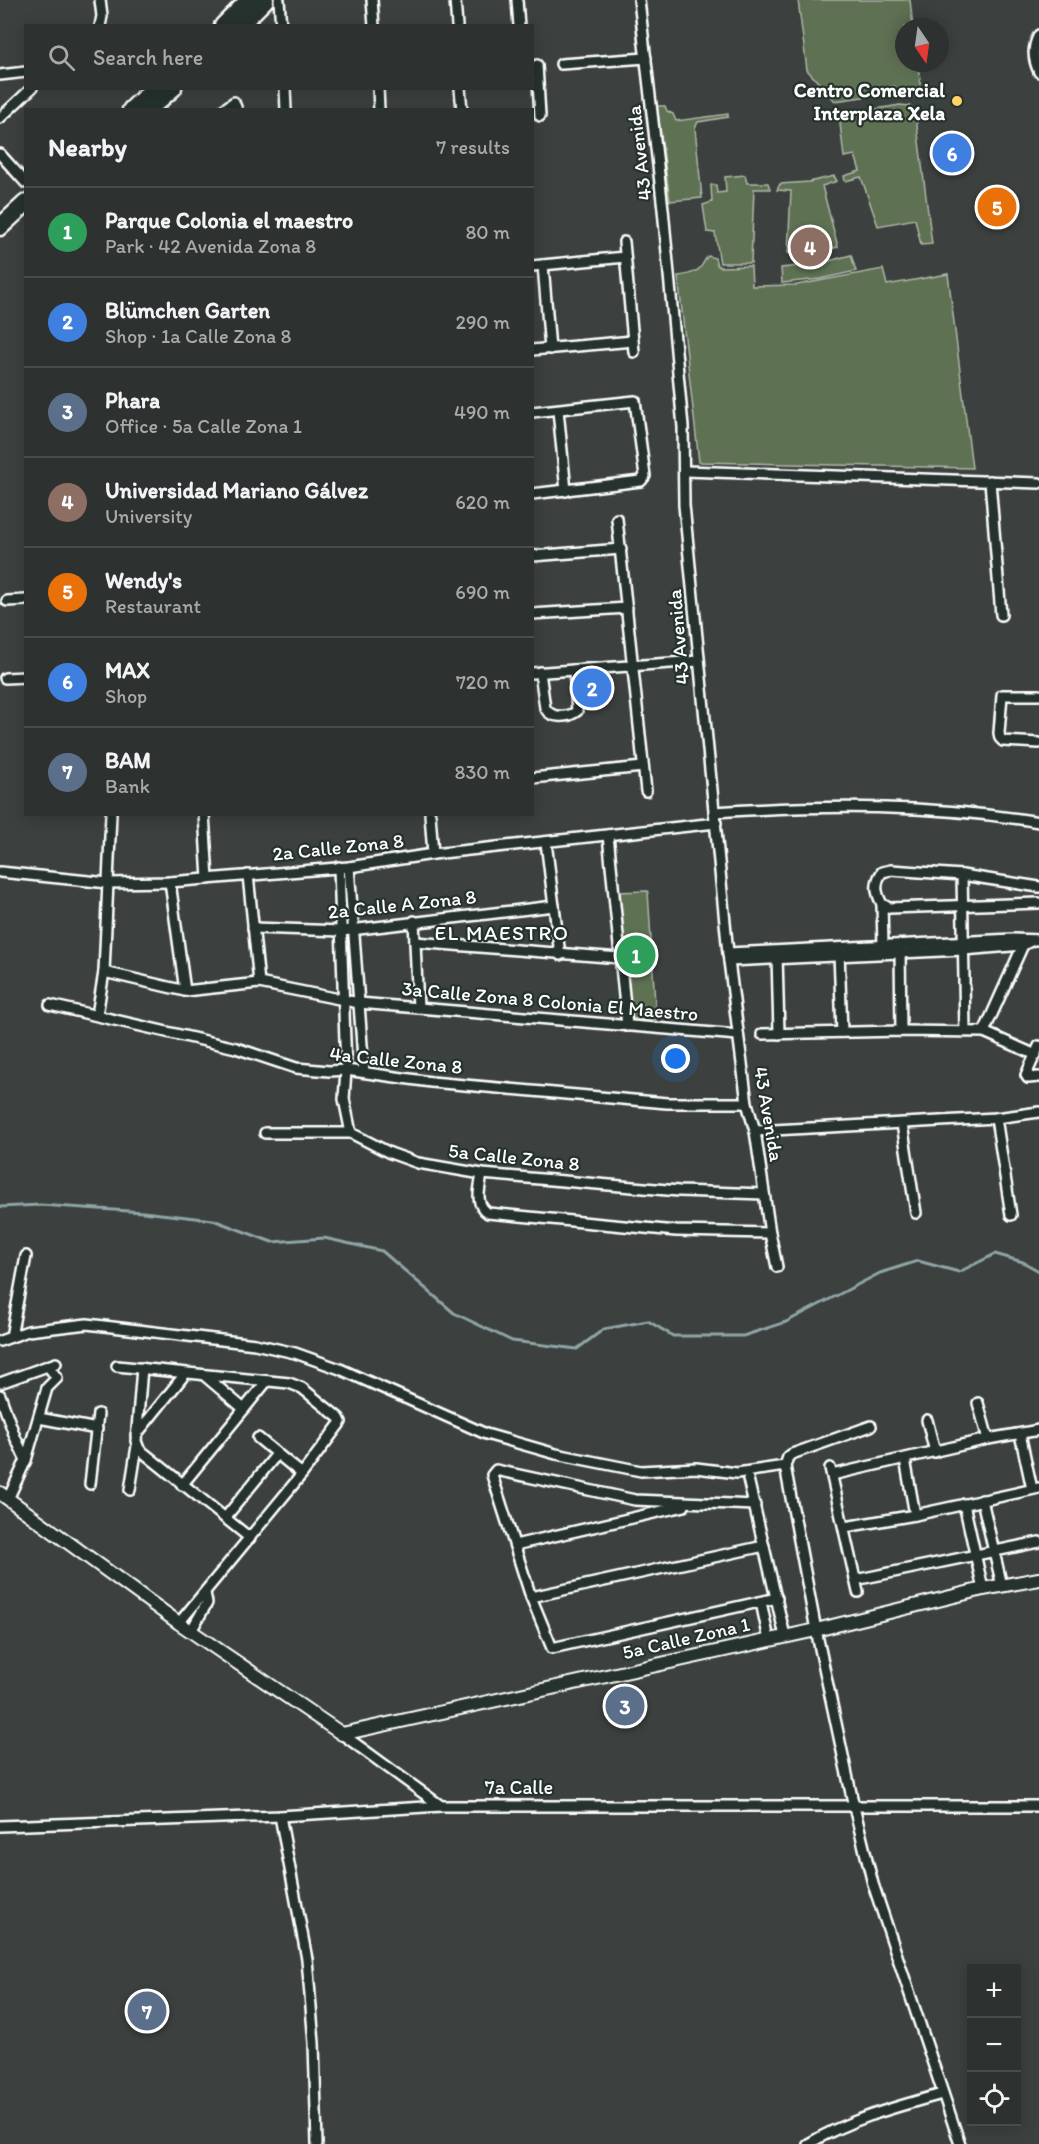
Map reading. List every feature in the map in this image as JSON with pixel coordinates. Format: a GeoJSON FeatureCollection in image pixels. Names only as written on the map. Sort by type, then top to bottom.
{"type":"FeatureCollection","features":[{"type":"Feature","properties":{"kind":"highway"},"geometry":{"type":"LineString","coordinates":[[235,24],[249,0]]}},
{"type":"Feature","properties":{"kind":"highway"},"geometry":{"type":"LineString","coordinates":[[235,24],[265,0]]}},
{"type":"Feature","properties":{"kind":"highway"},"geometry":{"type":"LineString","coordinates":[[133,108],[152,90]]}},
{"type":"Feature","properties":{"kind":"highway"},"geometry":{"type":"LineString","coordinates":[[150,108],[170,90]]}},
{"type":"Feature","properties":{"kind":"highway"},"geometry":{"type":"LineString","coordinates":[[0,227],[24,205]]}},
{"type":"Feature","properties":{"kind":"highway"},"geometry":{"type":"LineString","coordinates":[[0,242],[24,221]]}},
{"type":"Feature","properties":{"kind":"street"},"geometry":{"type":"LineString","coordinates":[[100,0],[100,24]]}},
{"type":"Feature","properties":{"kind":"street"},"geometry":{"type":"LineString","coordinates":[[279,0],[281,24]]}},
{"type":"Feature","properties":{"kind":"street"},"geometry":{"type":"LineString","coordinates":[[372,0],[374,24]]}},
{"type":"Feature","properties":{"kind":"street"},"geometry":{"type":"LineString","coordinates":[[455,0],[457,24]]}},
{"type":"Feature","properties":{"kind":"street"},"geometry":{"type":"LineString","coordinates":[[517,0],[519,24]]}},
{"type":"Feature","properties":{"kind":"street","name":"43 Avenida"},"geometry":{"type":"LineString","coordinates":[[639,0],[663,209],[683,427],[684,505],[728,957],[747,1103],[755,1131],[777,1267]]}},
{"type":"Feature","properties":{"kind":"street"},"geometry":{"type":"LineString","coordinates":[[1039,35],[1033,51],[1039,72]]}},
{"type":"Feature","properties":{"kind":"street"},"geometry":{"type":"LineString","coordinates":[[561,64],[646,58]]}},
{"type":"Feature","properties":{"kind":"street"},"geometry":{"type":"LineString","coordinates":[[540,116],[535,65],[549,64]]}},
{"type":"Feature","properties":{"kind":"street"},"geometry":{"type":"LineString","coordinates":[[0,75],[24,72]]}},
{"type":"Feature","properties":{"kind":"street"},"geometry":{"type":"LineString","coordinates":[[0,118],[30,90]]}},
{"type":"Feature","properties":{"kind":"street"},"geometry":{"type":"LineString","coordinates":[[285,90],[286,108]]}},
{"type":"Feature","properties":{"kind":"street"},"geometry":{"type":"LineString","coordinates":[[378,90],[379,108]]}},
{"type":"Feature","properties":{"kind":"street"},"geometry":{"type":"LineString","coordinates":[[460,90],[462,108]]}},
{"type":"Feature","properties":{"kind":"street"},"geometry":{"type":"LineString","coordinates":[[226,108],[234,102],[236,108]]}},
{"type":"Feature","properties":{"kind":"street"},"geometry":{"type":"LineString","coordinates":[[0,154],[24,181]]}},
{"type":"Feature","properties":{"kind":"street"},"geometry":{"type":"LineString","coordinates":[[624,242],[634,352]]}},
{"type":"Feature","properties":{"kind":"street"},"geometry":{"type":"LineString","coordinates":[[550,349],[538,266],[625,257]]}},
{"type":"Feature","properties":{"kind":"street"},"geometry":{"type":"LineString","coordinates":[[534,350],[633,341]]}},
{"type":"Feature","properties":{"kind":"street"},"geometry":{"type":"LineString","coordinates":[[534,412],[635,401],[645,476],[641,481],[534,494]]}},
{"type":"Feature","properties":{"kind":"street"},"geometry":{"type":"LineString","coordinates":[[558,410],[566,490]]}},
{"type":"Feature","properties":{"kind":"street"},"geometry":{"type":"LineString","coordinates":[[685,471],[1039,483]]}},
{"type":"Feature","properties":{"kind":"street"},"geometry":{"type":"LineString","coordinates":[[990,481],[1000,615]]}},
{"type":"Feature","properties":{"kind":"street"},"geometry":{"type":"LineString","coordinates":[[617,519],[646,791]]}},
{"type":"Feature","properties":{"kind":"street"},"geometry":{"type":"LineString","coordinates":[[534,556],[621,549]]}},
{"type":"Feature","properties":{"kind":"street"},"geometry":{"type":"LineString","coordinates":[[6,601],[24,600]]}},
{"type":"Feature","properties":{"kind":"street"},"geometry":{"type":"LineString","coordinates":[[534,614],[627,608]]}},
{"type":"Feature","properties":{"kind":"street"},"geometry":{"type":"LineString","coordinates":[[574,670],[577,711],[573,714],[554,716],[547,713],[536,673],[574,670],[698,661]]}},
{"type":"Feature","properties":{"kind":"street"},"geometry":{"type":"LineString","coordinates":[[5,678],[24,677]]}},
{"type":"Feature","properties":{"kind":"street"},"geometry":{"type":"LineString","coordinates":[[1039,695],[1002,695],[999,733],[1003,741],[1039,743]]}},
{"type":"Feature","properties":{"kind":"street"},"geometry":{"type":"LineString","coordinates":[[534,778],[643,767]]}},
{"type":"Feature","properties":{"kind":"street"},"geometry":{"type":"LineString","coordinates":[[714,812],[825,807],[895,808],[963,811],[1039,822]]}},
{"type":"Feature","properties":{"kind":"street"},"geometry":{"type":"LineString","coordinates":[[97,1015],[104,972],[111,816]]}},
{"type":"Feature","properties":{"kind":"street"},"geometry":{"type":"LineString","coordinates":[[204,816],[208,879]]}},
{"type":"Feature","properties":{"kind":"street"},"geometry":{"type":"LineString","coordinates":[[430,816],[433,854]]}},
{"type":"Feature","properties":{"kind":"street","name":"2a Calle Zona 8"},"geometry":{"type":"LineString","coordinates":[[0,873],[108,883],[170,882],[344,867],[433,854],[716,824]]}},
{"type":"Feature","properties":{"kind":"street"},"geometry":{"type":"LineString","coordinates":[[608,835],[627,1026]]}},
{"type":"Feature","properties":{"kind":"street"},"geometry":{"type":"LineString","coordinates":[[546,842],[560,955]]}},
{"type":"Feature","properties":{"kind":"street"},"geometry":{"type":"LineString","coordinates":[[344,867],[355,929],[364,1072]]}},
{"type":"Feature","properties":{"kind":"street"},"geometry":{"type":"LineString","coordinates":[[344,867],[342,931],[346,1070],[344,1099],[351,1133]]}},
{"type":"Feature","properties":{"kind":"street"},"geometry":{"type":"LineString","coordinates":[[883,946],[882,904],[876,886],[882,872],[891,870],[962,875],[1039,886]]}},
{"type":"Feature","properties":{"kind":"street"},"geometry":{"type":"LineString","coordinates":[[248,875],[259,983]]}},
{"type":"Feature","properties":{"kind":"street"},"geometry":{"type":"LineString","coordinates":[[962,875],[965,1031]]}},
{"type":"Feature","properties":{"kind":"street"},"geometry":{"type":"LineString","coordinates":[[104,972],[185,992],[170,882]]}},
{"type":"Feature","properties":{"kind":"street"},"geometry":{"type":"LineString","coordinates":[[882,904],[889,908],[1039,903]]}},
{"type":"Feature","properties":{"kind":"street","name":"2a Calle A Zona 8"},"geometry":{"type":"LineString","coordinates":[[253,928],[342,931],[555,906]]}},
{"type":"Feature","properties":{"kind":"street"},"geometry":{"type":"LineString","coordinates":[[414,921],[418,1008]]}},
{"type":"Feature","properties":{"kind":"street"},"geometry":{"type":"LineString","coordinates":[[963,946],[1026,938],[1036,940]]}},
{"type":"Feature","properties":{"kind":"street"},"geometry":{"type":"LineString","coordinates":[[728,957],[1023,945],[1036,940]]}},
{"type":"Feature","properties":{"kind":"street"},"geometry":{"type":"LineString","coordinates":[[415,942],[620,958]]}},
{"type":"Feature","properties":{"kind":"street"},"geometry":{"type":"LineString","coordinates":[[984,1032],[1023,945]]}},
{"type":"Feature","properties":{"kind":"street"},"geometry":{"type":"LineString","coordinates":[[839,953],[883,946],[900,949]]}},
{"type":"Feature","properties":{"kind":"street"},"geometry":{"type":"LineString","coordinates":[[900,949],[901,1031]]}},
{"type":"Feature","properties":{"kind":"street"},"geometry":{"type":"LineString","coordinates":[[839,953],[842,1032]]}},
{"type":"Feature","properties":{"kind":"street"},"geometry":{"type":"LineString","coordinates":[[777,954],[779,1034]]}},
{"type":"Feature","properties":{"kind":"street","name":"3a Calle Zona 8 Colonia El Maestro"},"geometry":{"type":"LineString","coordinates":[[185,992],[259,983],[359,1003],[738,1035]]}},
{"type":"Feature","properties":{"kind":"street","name":"4a Calle Zona 8"},"geometry":{"type":"LineString","coordinates":[[50,1005],[236,1048],[296,1068],[346,1070],[431,1082],[667,1102],[747,1103]]}},
{"type":"Feature","properties":{"kind":"street"},"geometry":{"type":"LineString","coordinates":[[762,1034],[984,1032],[1037,1051],[1026,1075],[1028,1078],[1039,1077]]}},
{"type":"Feature","properties":{"kind":"street"},"geometry":{"type":"LineString","coordinates":[[755,1131],[996,1118],[1039,1112]]}},
{"type":"Feature","properties":{"kind":"street"},"geometry":{"type":"LineString","coordinates":[[996,1118],[1011,1215]]}},
{"type":"Feature","properties":{"kind":"street"},"geometry":{"type":"LineString","coordinates":[[902,1124],[916,1213]]}},
{"type":"Feature","properties":{"kind":"street","name":"5a Calle Zona 8"},"geometry":{"type":"LineString","coordinates":[[265,1133],[351,1133],[390,1153],[418,1163],[482,1174],[679,1191],[764,1194]]}},
{"type":"Feature","properties":{"kind":"street"},"geometry":{"type":"LineString","coordinates":[[482,1174],[480,1204],[488,1213],[676,1231],[770,1233]]}},
{"type":"Feature","properties":{"kind":"street"},"geometry":{"type":"LineString","coordinates":[[11,1337],[26,1256]]}},
{"type":"Feature","properties":{"kind":"street"},"geometry":{"type":"LineString","coordinates":[[0,1341],[28,1331],[87,1324],[255,1344],[295,1353],[340,1369],[486,1434],[556,1454],[641,1471],[696,1468],[737,1473],[785,1466]]}},
{"type":"Feature","properties":{"kind":"street"},"geometry":{"type":"LineString","coordinates":[[0,1383],[52,1365],[57,1378],[48,1388],[26,1460],[4,1496],[179,1623],[342,1734],[441,1806]]}},
{"type":"Feature","properties":{"kind":"street"},"geometry":{"type":"LineString","coordinates":[[117,1366],[289,1383],[302,1388],[341,1422],[302,1474],[179,1623]]}},
{"type":"Feature","properties":{"kind":"street"},"geometry":{"type":"LineString","coordinates":[[130,1490],[137,1446],[142,1368]]}},
{"type":"Feature","properties":{"kind":"street"},"geometry":{"type":"LineString","coordinates":[[38,1370],[48,1388]]}},
{"type":"Feature","properties":{"kind":"street"},"geometry":{"type":"LineString","coordinates":[[136,1435],[185,1374]]}},
{"type":"Feature","properties":{"kind":"street"},"geometry":{"type":"LineString","coordinates":[[205,1376],[244,1409]]}},
{"type":"Feature","properties":{"kind":"street"},"geometry":{"type":"LineString","coordinates":[[182,1485],[267,1381]]}},
{"type":"Feature","properties":{"kind":"street"},"geometry":{"type":"LineString","coordinates":[[0,1395],[26,1460]]}},
{"type":"Feature","properties":{"kind":"street"},"geometry":{"type":"LineString","coordinates":[[978,1403],[988,1439]]}},
{"type":"Feature","properties":{"kind":"street"},"geometry":{"type":"LineString","coordinates":[[90,1484],[98,1414]]}},
{"type":"Feature","properties":{"kind":"street"},"geometry":{"type":"LineString","coordinates":[[39,1418],[97,1429]]}},
{"type":"Feature","properties":{"kind":"street"},"geometry":{"type":"LineString","coordinates":[[927,1420],[935,1452]]}},
{"type":"Feature","properties":{"kind":"street"},"geometry":{"type":"LineString","coordinates":[[871,1426],[792,1454],[788,1457],[785,1466],[816,1630],[873,1884],[960,2144]]}},
{"type":"Feature","properties":{"kind":"street"},"geometry":{"type":"LineString","coordinates":[[858,1592],[831,1472],[905,1459],[988,1439],[1039,1430]]}},
{"type":"Feature","properties":{"kind":"street"},"geometry":{"type":"LineString","coordinates":[[844,1527],[915,1515],[1036,1489],[1020,1434]]}},
{"type":"Feature","properties":{"kind":"street"},"geometry":{"type":"LineString","coordinates":[[258,1438],[302,1474]]}},
{"type":"Feature","properties":{"kind":"street"},"geometry":{"type":"LineString","coordinates":[[137,1446],[140,1452],[250,1538]]}},
{"type":"Feature","properties":{"kind":"street"},"geometry":{"type":"LineString","coordinates":[[225,1518],[277,1454]]}},
{"type":"Feature","properties":{"kind":"street"},"geometry":{"type":"LineString","coordinates":[[905,1459],[915,1515]]}},
{"type":"Feature","properties":{"kind":"street"},"geometry":{"type":"LineString","coordinates":[[755,1505],[635,1500],[496,1470],[492,1475],[531,1596],[552,1648],[777,1598]]}},
{"type":"Feature","properties":{"kind":"street"},"geometry":{"type":"LineString","coordinates":[[748,1479],[785,1636]]}},
{"type":"Feature","properties":{"kind":"street"},"geometry":{"type":"LineString","coordinates":[[982,1500],[1002,1586]]}},
{"type":"Feature","properties":{"kind":"street"},"geometry":{"type":"LineString","coordinates":[[515,1545],[695,1504]]}},
{"type":"Feature","properties":{"kind":"street"},"geometry":{"type":"LineString","coordinates":[[964,1504],[983,1589]]}},
{"type":"Feature","properties":{"kind":"street"},"geometry":{"type":"LineString","coordinates":[[855,1580],[1039,1542]]}},
{"type":"Feature","properties":{"kind":"street"},"geometry":{"type":"LineString","coordinates":[[531,1596],[764,1546]]}},
{"type":"Feature","properties":{"kind":"street","name":"5a Calle Zona 1"},"geometry":{"type":"LineString","coordinates":[[342,1734],[816,1630],[983,1589],[1039,1579]]}},
{"type":"Feature","properties":{"kind":"street"},"geometry":{"type":"LineString","coordinates":[[191,1630],[207,1603],[205,1593]]}},
{"type":"Feature","properties":{"kind":"street"},"geometry":{"type":"LineString","coordinates":[[761,1602],[769,1640]]}},
{"type":"Feature","properties":{"kind":"street"},"geometry":{"type":"LineString","coordinates":[[764,1616],[780,1613]]}},
{"type":"Feature","properties":{"kind":"street","name":"7a Calle"},"geometry":{"type":"LineString","coordinates":[[0,1826],[280,1816],[441,1806],[1039,1806]]}},
{"type":"Feature","properties":{"kind":"street"},"geometry":{"type":"LineString","coordinates":[[280,1816],[307,1959],[314,2043],[317,2144]]}},
{"type":"Feature","properties":{"kind":"street"},"geometry":{"type":"LineString","coordinates":[[808,2144],[839,2127],[871,2114],[942,2094]]}},
{"type":"Feature","properties":{"kind":"green space"},"geometry":{"type":"Polygon","coordinates":[[[798,0],[910,0],[912,18],[895,18],[895,72],[919,72],[922,98],[896,93],[894,86],[883,89],[883,94],[835,101],[807,70],[798,0]]]}},
{"type":"Feature","properties":{"kind":"green space"},"geometry":{"type":"Polygon","coordinates":[[[900,105],[910,106],[915,110],[932,244],[921,245],[915,219],[878,226],[861,177],[845,181],[844,176],[860,171],[855,155],[844,157],[839,115],[900,105]]]}},
{"type":"Feature","properties":{"kind":"green space"},"geometry":{"type":"Polygon","coordinates":[[[657,106],[665,106],[676,121],[728,114],[728,117],[698,122],[695,128],[702,198],[670,201],[657,106]]]}},
{"type":"Feature","properties":{"kind":"green space"},"geometry":{"type":"Polygon","coordinates":[[[745,175],[747,183],[768,183],[770,189],[754,189],[751,263],[720,263],[715,233],[707,232],[703,205],[712,202],[711,185],[716,185],[717,193],[726,192],[725,177],[745,175]]]}},
{"type":"Feature","properties":{"kind":"green space"},"geometry":{"type":"Polygon","coordinates":[[[834,176],[837,181],[822,186],[838,247],[809,255],[788,253],[791,191],[777,190],[780,184],[809,182],[834,176]]]}},
{"type":"Feature","properties":{"kind":"green space"},"geometry":{"type":"Polygon","coordinates":[[[851,255],[856,271],[820,279],[782,283],[781,268],[818,264],[851,255]]]}},
{"type":"Feature","properties":{"kind":"green space"},"geometry":{"type":"Polygon","coordinates":[[[708,256],[715,258],[720,267],[751,266],[752,286],[797,285],[883,269],[887,285],[948,274],[972,468],[699,462],[678,276],[698,270],[708,256]]]}},
{"type":"Feature","properties":{"kind":"green space"},"geometry":{"type":"Polygon","coordinates":[[[648,891],[656,1020],[626,1018],[614,892],[648,891]]]}},
{"type":"Feature","properties":{"kind":"waterway"},"geometry":{"type":"LineString","coordinates":[[0,1207],[40,1205],[143,1212],[213,1220],[272,1242],[324,1238],[382,1251],[454,1313],[512,1341],[577,1349],[604,1329],[648,1321],[673,1336],[743,1336],[786,1322],[880,1273],[918,1261],[959,1272],[995,1254],[1023,1262],[1039,1271]]}},
{"type":"Feature","properties":{"kind":"place","name":"Centro Comercial Interplaza Xela"},"geometry":{"type":"Point","coordinates":[957,101]}},
{"type":"Feature","properties":{"kind":"place","name":"MAX"},"geometry":{"type":"Point","coordinates":[952,153]}},
{"type":"Feature","properties":{"kind":"place","name":"Wendy's"},"geometry":{"type":"Point","coordinates":[997,207]}},
{"type":"Feature","properties":{"kind":"place","name":"Universidad Mariano Gálvez"},"geometry":{"type":"Point","coordinates":[810,247]}},
{"type":"Feature","properties":{"kind":"place","name":"Blümchen Garten"},"geometry":{"type":"Point","coordinates":[592,688]}},
{"type":"Feature","properties":{"kind":"place","name":"Parque Colonia el maestro"},"geometry":{"type":"Point","coordinates":[636,955]}},
{"type":"Feature","properties":{"kind":"place","name":"Phara"},"geometry":{"type":"Point","coordinates":[625,1706]}},
{"type":"Feature","properties":{"kind":"place","name":"BAM"},"geometry":{"type":"Point","coordinates":[147,2011]}},
{"type":"Feature","properties":{"kind":"district","name":"EL MAESTRO"},"geometry":{"type":"Point","coordinates":[502,933]}}]}
